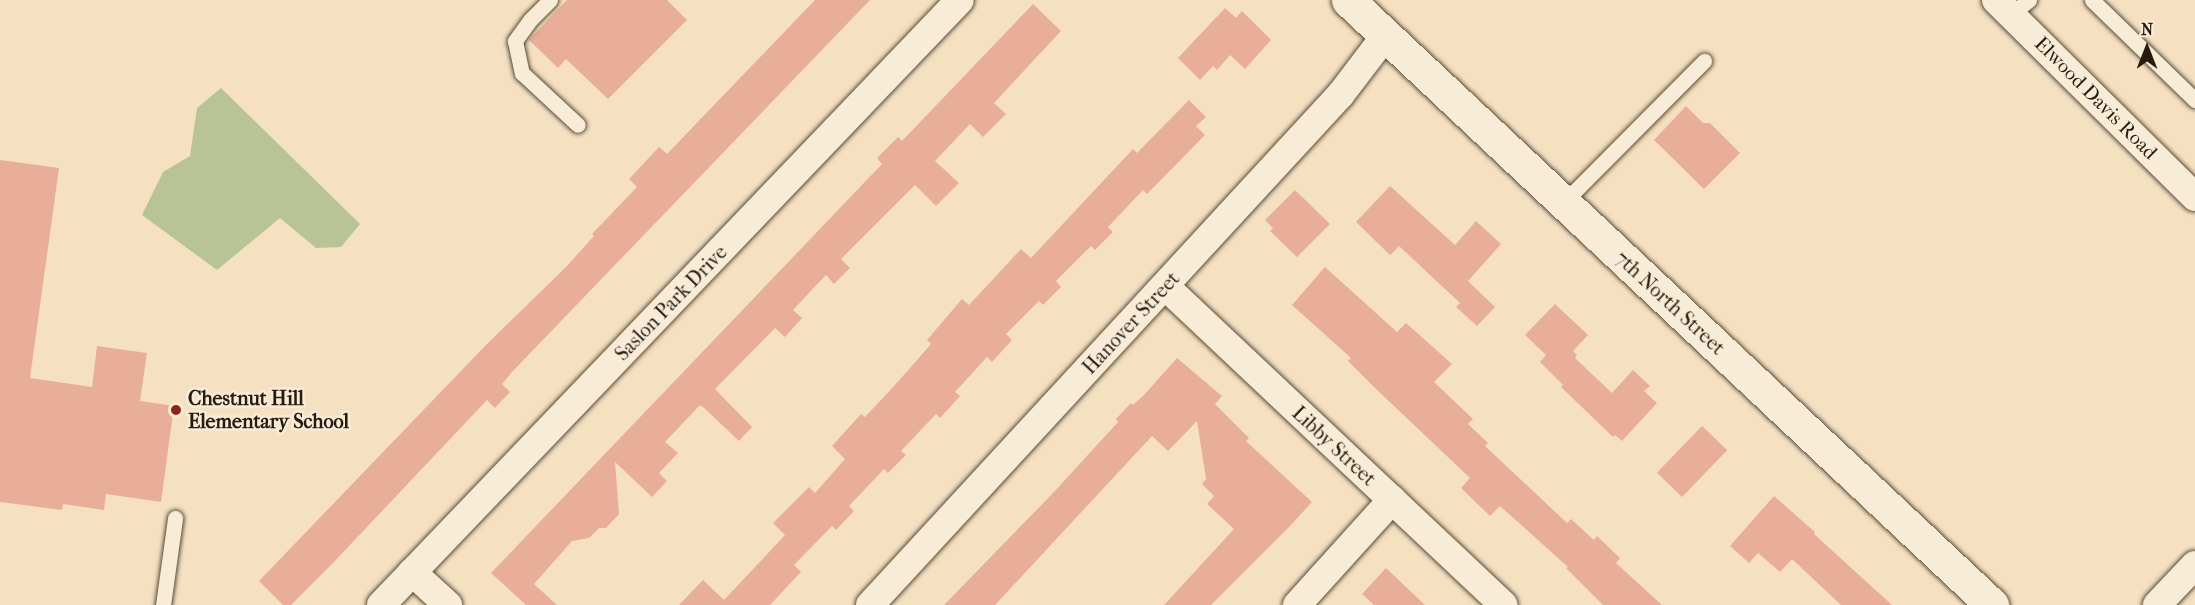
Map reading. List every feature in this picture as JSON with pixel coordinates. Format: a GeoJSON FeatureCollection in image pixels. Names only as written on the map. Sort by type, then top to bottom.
{"type":"FeatureCollection","features":[{"type":"Feature","properties":{"kind":"street","name":"Saslon Park Drive"},"geometry":{"type":"LineString","coordinates":[[381,605],[960,0]]}},
{"type":"Feature","properties":{"kind":"street","name":"7th North Street"},"geometry":{"type":"LineString","coordinates":[[1348,0],[1992,605]]}},
{"type":"Feature","properties":{"kind":"street","name":"Elwood Davis Road"},"geometry":{"type":"LineString","coordinates":[[2012,5],[2195,196]]}},
{"type":"Feature","properties":{"kind":"street","name":"Hanover Street"},"geometry":{"type":"LineString","coordinates":[[870,605],[1341,94],[1386,35]]}},
{"type":"Feature","properties":{"kind":"street","name":"Libby Street"},"geometry":{"type":"LineString","coordinates":[[1165,286],[1503,605]]}},
{"type":"Feature","properties":{"kind":"street"},"geometry":{"type":"LineString","coordinates":[[1297,605],[1392,500]]}},
{"type":"Feature","properties":{"kind":"street"},"geometry":{"type":"LineString","coordinates":[[2157,605],[2195,565]]}},
{"type":"Feature","properties":{"kind":"street"},"geometry":{"type":"LineString","coordinates":[[412,572],[448,605]]}},
{"type":"Feature","properties":{"kind":"lane"},"geometry":{"type":"LineString","coordinates":[[550,0],[530,20],[515,41],[522,73],[578,125]]}},
{"type":"Feature","properties":{"kind":"lane"},"geometry":{"type":"LineString","coordinates":[[2092,0],[2195,100]]}},
{"type":"Feature","properties":{"kind":"lane"},"geometry":{"type":"LineString","coordinates":[[1564,202],[1704,61]]}},
{"type":"Feature","properties":{"kind":"lane"},"geometry":{"type":"LineString","coordinates":[[163,605],[175,518]]}},
{"type":"Feature","properties":{"kind":"green space"},"geometry":{"type":"Polygon","coordinates":[[[221,88],[360,224],[341,247],[316,248],[280,218],[217,270],[142,215],[163,172],[190,156],[197,108],[221,88]]]}},
{"type":"Feature","properties":{"kind":"building"},"geometry":{"type":"Polygon","coordinates":[[[567,0],[667,0],[687,20],[608,99],[566,59],[558,68],[529,40],[567,0]]]}},
{"type":"Feature","properties":{"kind":"building"},"geometry":{"type":"Polygon","coordinates":[[[815,0],[870,0],[512,372],[502,384],[510,392],[495,408],[487,400],[332,564],[291,605],[283,605],[259,581],[485,346],[566,267],[594,236],[592,234],[637,187],[629,179],[659,147],[667,154],[815,0]]]}},
{"type":"Feature","properties":{"kind":"building"},"geometry":{"type":"Polygon","coordinates":[[[1033,4],[1061,31],[994,103],[1006,114],[983,137],[970,124],[935,161],[959,183],[936,206],[915,185],[841,259],[850,268],[834,284],[826,275],[793,310],[802,318],[785,337],[775,328],[715,389],[752,427],[739,441],[702,406],[699,406],[665,442],[678,453],[659,473],[667,481],[652,497],[615,462],[619,514],[606,528],[599,528],[589,538],[572,541],[534,584],[557,605],[526,605],[491,573],[882,164],[877,158],[898,137],[902,141],[1033,4]]]}},
{"type":"Feature","properties":{"kind":"building"},"geometry":{"type":"Polygon","coordinates":[[[1225,8],[1236,18],[1242,11],[1271,40],[1245,69],[1230,55],[1217,70],[1213,66],[1200,80],[1178,58],[1225,8]]]}},
{"type":"Feature","properties":{"kind":"building"},"geometry":{"type":"Polygon","coordinates":[[[1189,100],[1206,117],[1196,126],[1205,135],[1147,194],[1143,190],[1108,227],[1113,232],[1095,250],[1091,246],[1056,281],[1061,287],[1043,305],[1039,301],[1006,334],[1012,340],[992,362],[987,357],[955,392],[960,396],[940,418],[936,414],[901,451],[906,455],[888,473],[884,469],[849,506],[854,511],[836,530],[832,526],[794,565],[801,572],[770,605],[679,605],[703,580],[724,600],[785,535],[773,523],[809,487],[815,493],[845,459],[832,446],[861,414],[865,417],[895,385],[931,344],[927,340],[962,299],[969,305],[1021,249],[1031,258],[1133,149],[1137,153],[1189,100]]]}},
{"type":"Feature","properties":{"kind":"building"},"geometry":{"type":"Polygon","coordinates":[[[1686,106],[1703,123],[1710,123],[1740,153],[1704,189],[1654,140],[1686,106]]]}},
{"type":"Feature","properties":{"kind":"building"},"geometry":{"type":"Polygon","coordinates":[[[0,160],[59,168],[30,378],[92,387],[97,346],[147,353],[140,401],[174,406],[161,502],[106,494],[104,510],[63,504],[62,510],[0,502],[0,160]]]}},
{"type":"Feature","properties":{"kind":"building"},"geometry":{"type":"Polygon","coordinates":[[[1390,186],[1455,245],[1476,221],[1501,244],[1468,281],[1495,307],[1477,326],[1456,307],[1460,303],[1399,246],[1390,255],[1356,222],[1390,186]]]}},
{"type":"Feature","properties":{"kind":"building"},"geometry":{"type":"Polygon","coordinates":[[[1295,190],[1330,224],[1297,257],[1270,231],[1273,228],[1265,220],[1295,190]]]}},
{"type":"Feature","properties":{"kind":"building"},"geometry":{"type":"Polygon","coordinates":[[[1325,267],[1397,332],[1406,323],[1452,364],[1434,382],[1473,419],[1468,424],[1488,443],[1485,446],[1567,523],[1571,519],[1594,540],[1597,536],[1620,558],[1616,563],[1662,605],[1603,605],[1566,568],[1568,567],[1500,506],[1490,516],[1461,488],[1470,478],[1348,361],[1351,358],[1292,305],[1325,267]]]}},
{"type":"Feature","properties":{"kind":"building"},"geometry":{"type":"Polygon","coordinates":[[[1555,304],[1588,335],[1573,351],[1577,355],[1575,358],[1612,393],[1633,370],[1650,386],[1644,391],[1657,403],[1622,441],[1615,435],[1613,437],[1561,387],[1563,385],[1540,362],[1546,355],[1525,335],[1555,304]]]}},
{"type":"Feature","properties":{"kind":"building"},"geometry":{"type":"Polygon","coordinates":[[[1177,358],[1222,396],[1215,404],[1249,438],[1246,441],[1312,502],[1290,526],[1211,605],[1164,605],[1234,529],[1207,504],[1214,496],[1202,484],[1206,479],[1197,421],[1168,451],[1152,436],[995,605],[944,605],[1053,493],[1118,422],[1116,419],[1131,403],[1133,405],[1144,395],[1177,358]]]}},
{"type":"Feature","properties":{"kind":"building"},"geometry":{"type":"Polygon","coordinates":[[[1702,426],[1727,450],[1682,497],[1657,473],[1702,426]]]}},
{"type":"Feature","properties":{"kind":"building"},"geometry":{"type":"Polygon","coordinates":[[[1774,496],[1892,605],[1841,605],[1792,559],[1780,572],[1758,553],[1749,563],[1730,546],[1774,496]]]}},
{"type":"Feature","properties":{"kind":"building"},"geometry":{"type":"Polygon","coordinates":[[[1386,568],[1425,605],[1374,605],[1362,594],[1386,568]]]}},
{"type":"Feature","properties":{"kind":"place","name":"Chestnut Hill Elementary School"},"geometry":{"type":"Point","coordinates":[176,410]}}]}
